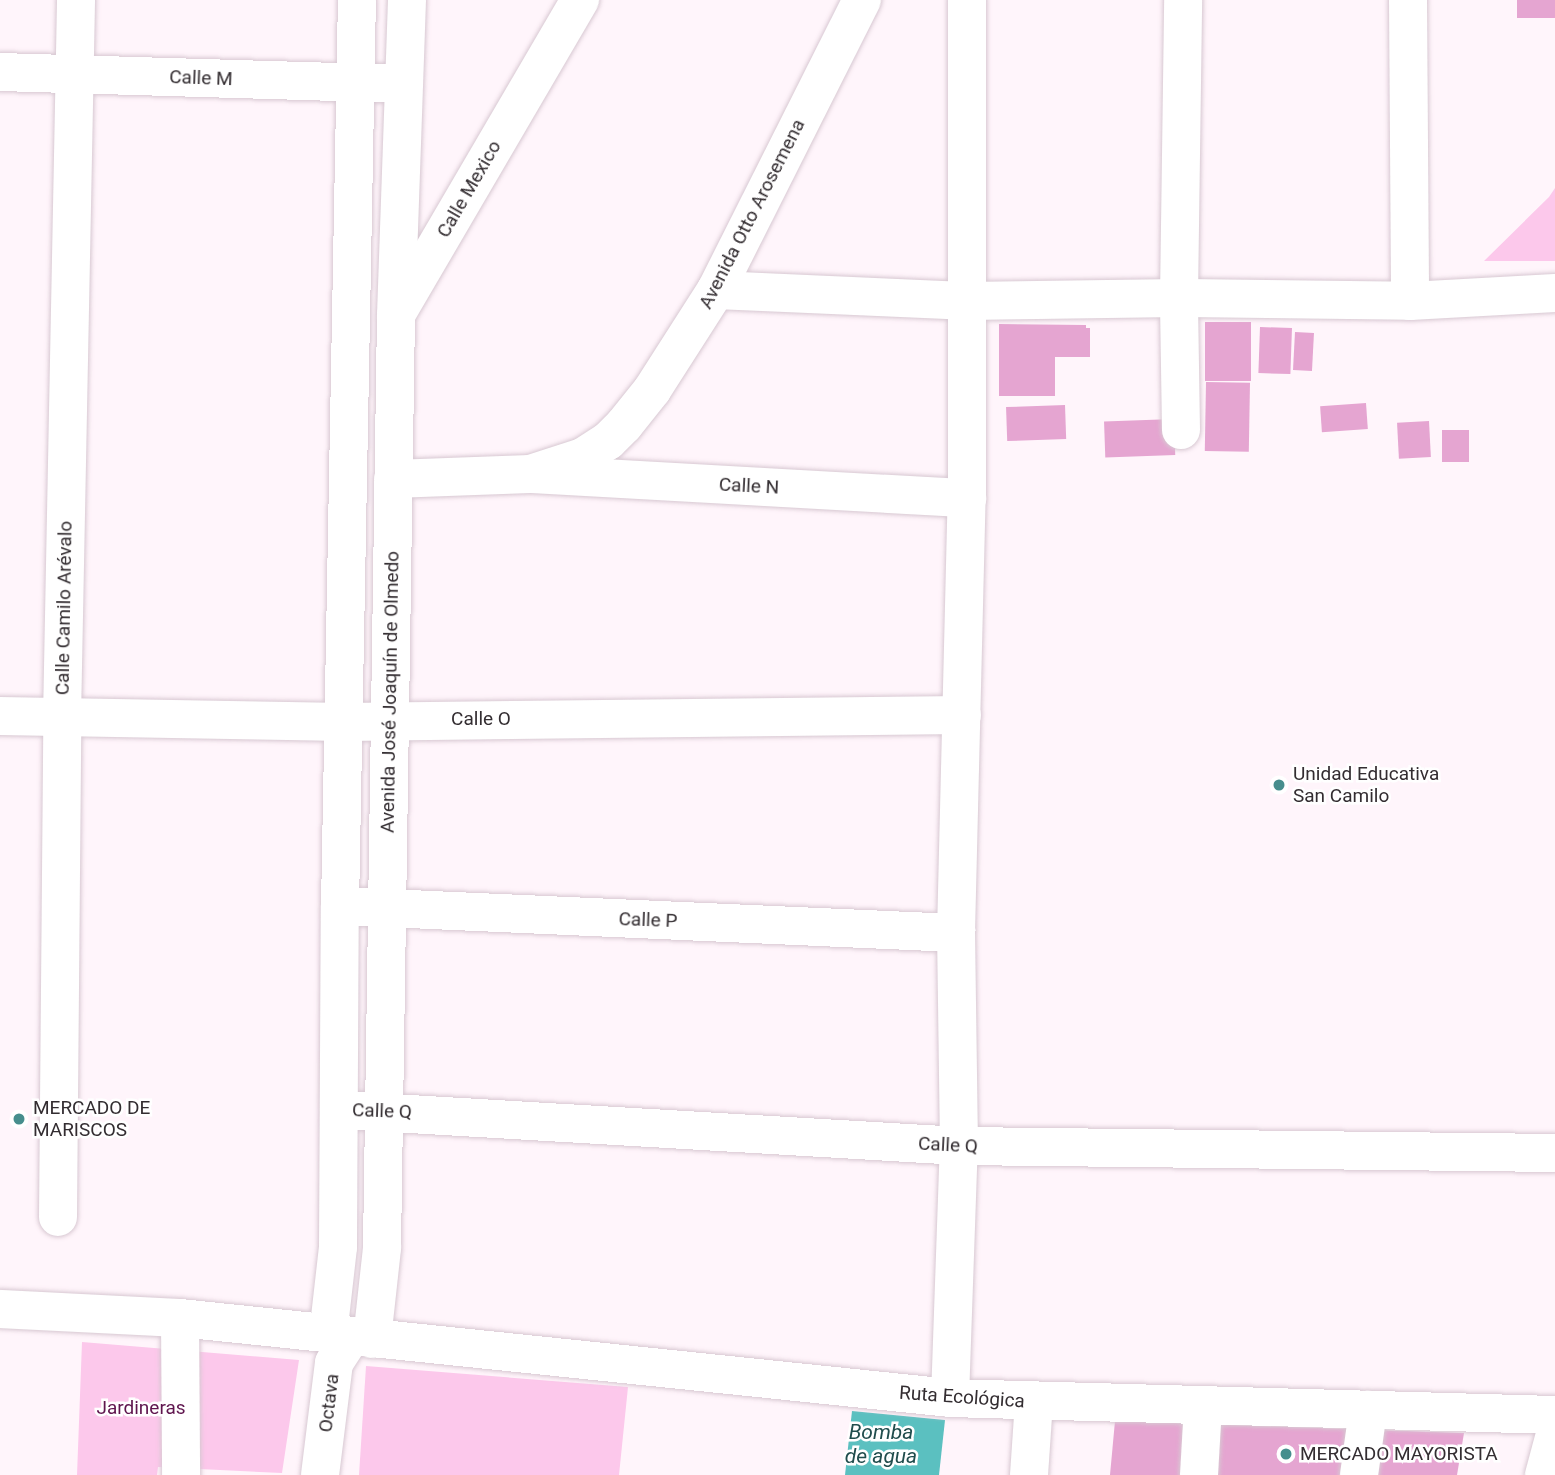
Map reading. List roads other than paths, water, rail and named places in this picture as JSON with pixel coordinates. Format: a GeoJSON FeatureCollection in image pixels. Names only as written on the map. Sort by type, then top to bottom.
{"type":"FeatureCollection","features":[{"type":"Feature","properties":{"kind":"street","name":"Calle Camilo Arévalo"},"geometry":{"type":"LineString","coordinates":[[58,1217],[62,718],[76,0]]}},
{"type":"Feature","properties":{"kind":"street"},"geometry":{"type":"LineString","coordinates":[[0,1309],[180,1318],[350,1337],[338,1247],[341,1110],[340,906],[357,0]]}},
{"type":"Feature","properties":{"kind":"street","name":"Avenida José Joaquín de Olmedo"},"geometry":{"type":"LineString","coordinates":[[350,1337],[382,1248],[396,315],[407,0]]}},
{"type":"Feature","properties":{"kind":"street","name":"Calle Mexico"},"geometry":{"type":"LineString","coordinates":[[352,374],[396,315],[580,0]]}},
{"type":"Feature","properties":{"kind":"street"},"geometry":{"type":"LineString","coordinates":[[950,1398],[959,1146],[956,933],[967,498],[967,0]]}},
{"type":"Feature","properties":{"kind":"street"},"geometry":{"type":"LineString","coordinates":[[1181,430],[1179,298],[1183,0]]}},
{"type":"Feature","properties":{"kind":"street"},"geometry":{"type":"LineString","coordinates":[[1409,0],[1410,301]]}},
{"type":"Feature","properties":{"kind":"street","name":"Avenida Otto Arosemena"},"geometry":{"type":"LineString","coordinates":[[393,479],[530,474],[583,457],[608,441],[624,425],[652,390],[716,290],[853,3]]}},
{"type":"Feature","properties":{"kind":"street","name":"Calle M"},"geometry":{"type":"LineString","coordinates":[[0,72],[402,84]]}},
{"type":"Feature","properties":{"kind":"street"},"geometry":{"type":"LineString","coordinates":[[716,290],[965,301],[1179,298],[1410,301],[1555,293]]}},
{"type":"Feature","properties":{"kind":"street","name":"Calle N"},"geometry":{"type":"LineString","coordinates":[[530,474],[967,498]]}},
{"type":"Feature","properties":{"kind":"street","name":"Calle O"},"geometry":{"type":"LineString","coordinates":[[0,716],[345,722],[962,715]]}},
{"type":"Feature","properties":{"kind":"street","name":"Calle P"},"geometry":{"type":"LineString","coordinates":[[340,906],[956,933]]}},
{"type":"Feature","properties":{"kind":"street","name":"Calle Q"},"geometry":{"type":"LineString","coordinates":[[341,1110],[959,1146],[1555,1153]]}},
{"type":"Feature","properties":{"kind":"street"},"geometry":{"type":"LineString","coordinates":[[180,1318],[181,1475]]}},
{"type":"Feature","properties":{"kind":"street","name":"Ruta Ecológica"},"geometry":{"type":"LineString","coordinates":[[350,1337],[950,1398],[1555,1415]]}},
{"type":"Feature","properties":{"kind":"street","name":"Octava"},"geometry":{"type":"LineString","coordinates":[[320,1475],[334,1363],[350,1337]]}},
{"type":"Feature","properties":{"kind":"street"},"geometry":{"type":"LineString","coordinates":[[1029,1475],[1034,1402]]}},
{"type":"Feature","properties":{"kind":"street"},"geometry":{"type":"LineString","coordinates":[[1199,1475],[1203,1406]]}},
{"type":"Feature","properties":{"kind":"street"},"geometry":{"type":"LineString","coordinates":[[1359,1475],[1368,1410]]}},
{"type":"Feature","properties":{"kind":"street"},"geometry":{"type":"LineString","coordinates":[[1544,1475],[1555,1434]]}},
{"type":"Feature","properties":{"kind":"water","name":"Bomba de agua"},"geometry":{"type":"Polygon","coordinates":[[[852,1411],[945,1420],[939,1475],[845,1475],[852,1411]]]}},
{"type":"Feature","properties":{"kind":"place","name":"Unidad Educativa San Camilo"},"geometry":{"type":"Point","coordinates":[1279,785]}},
{"type":"Feature","properties":{"kind":"place","name":"MERCADO DE MARISCOS"},"geometry":{"type":"Point","coordinates":[19,1119]}},
{"type":"Feature","properties":{"kind":"place","name":"MERCADO MAYORISTA"},"geometry":{"type":"Point","coordinates":[1286,1454]}},
{"type":"Feature","properties":{"kind":"park label","name":"Jardineras"},"geometry":{"type":"Point","coordinates":[141,1408]}}]}
